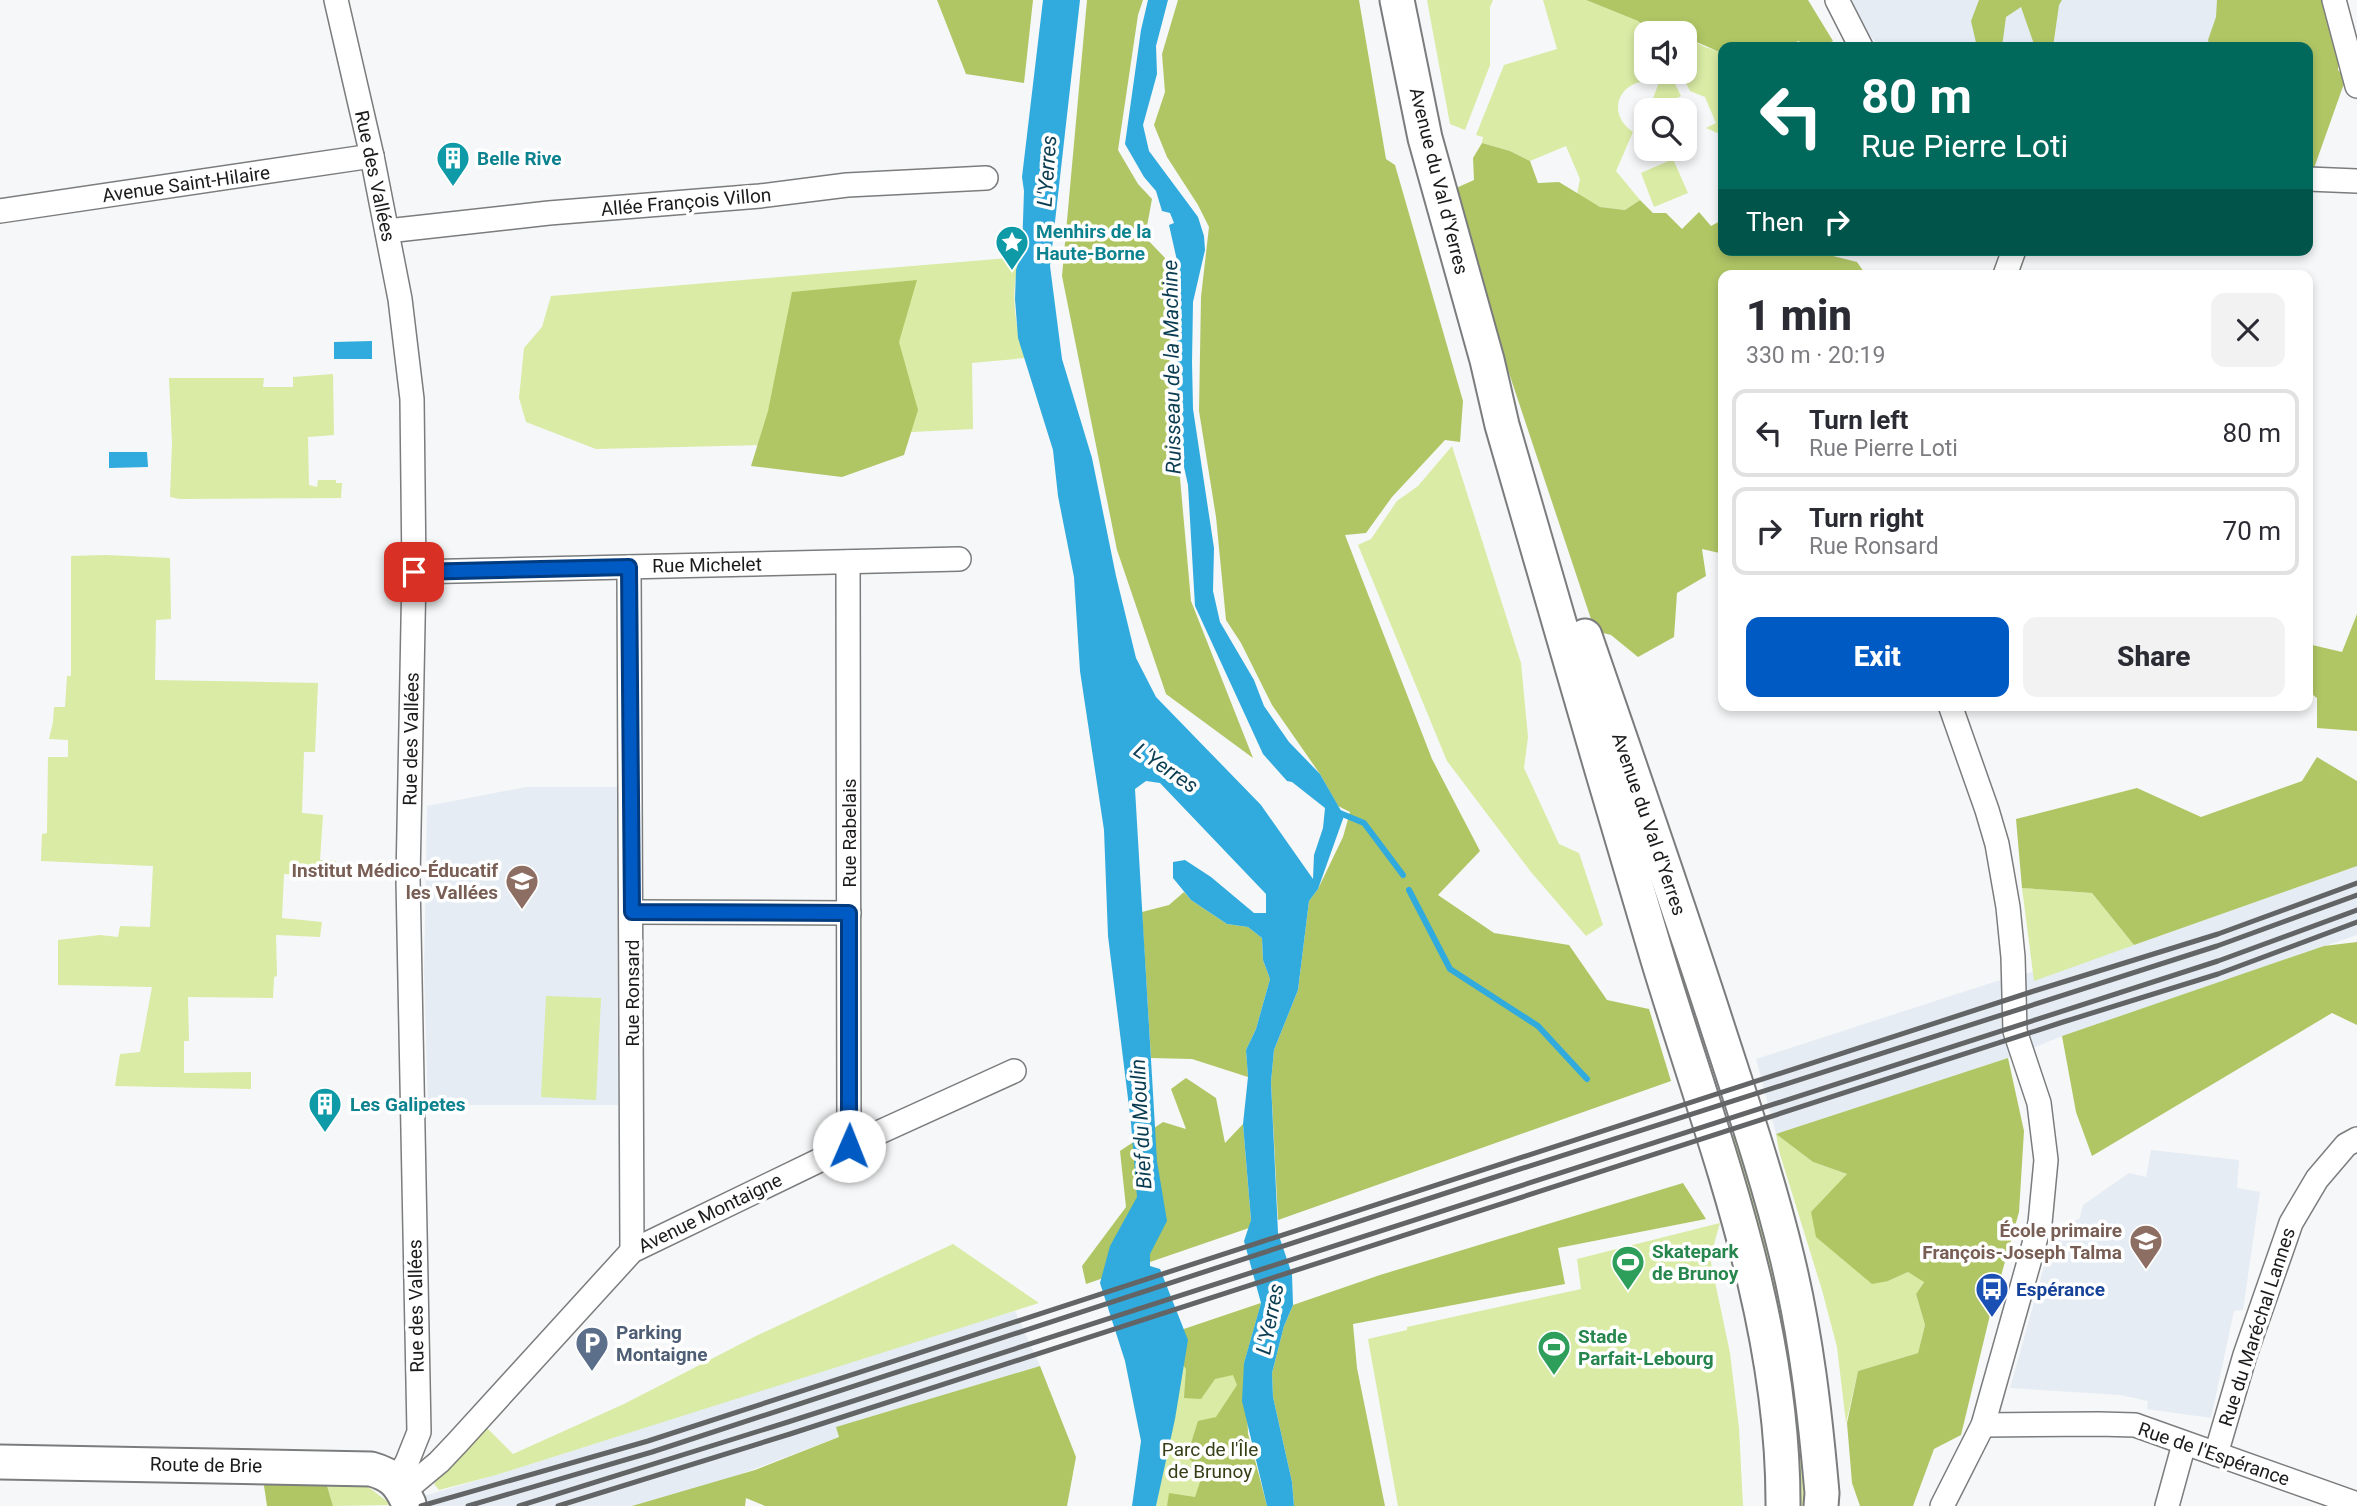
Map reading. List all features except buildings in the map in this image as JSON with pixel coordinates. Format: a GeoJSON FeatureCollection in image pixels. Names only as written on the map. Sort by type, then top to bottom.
{"type":"FeatureCollection","features":[{"type":"Feature","properties":{"kind":"main road","name":"Avenue du Val d'Yerres"},"geometry":{"type":"LineString","coordinates":[[1398,0],[1425,138],[1487,360],[1502,425],[1658,958],[1734,1196],[1750,1256],[1773,1373],[1780,1425],[1783,1506]]}},
{"type":"Feature","properties":{"kind":"main road","name":"Avenue du Val d'Yerres"},"geometry":{"type":"LineString","coordinates":[[1487,360],[1516,429],[1765,1174],[1795,1293],[1815,1403],[1824,1502]]}},
{"type":"Feature","properties":{"kind":"main road","name":"Route de Brie"},"geometry":{"type":"LineString","coordinates":[[0,1462],[350,1467],[386,1473],[403,1492]]}},
{"type":"Feature","properties":{"kind":"street","name":"Rue des Vallées"},"geometry":{"type":"LineString","coordinates":[[336,0],[372,156],[400,299],[409,366],[414,456],[408,880],[419,1433],[413,1447],[403,1492]]}},
{"type":"Feature","properties":{"kind":"street"},"geometry":{"type":"LineString","coordinates":[[1837,0],[1858,42]]}},
{"type":"Feature","properties":{"kind":"street"},"geometry":{"type":"LineString","coordinates":[[2334,0],[2355,71]]}},
{"type":"Feature","properties":{"kind":"street","name":"Avenue Saint-Hilaire"},"geometry":{"type":"LineString","coordinates":[[0,211],[372,156]]}},
{"type":"Feature","properties":{"kind":"street","name":"Allée François Villon"},"geometry":{"type":"LineString","coordinates":[[387,231],[549,213],[760,196],[847,185],[986,178]]}},
{"type":"Feature","properties":{"kind":"street"},"geometry":{"type":"LineString","coordinates":[[2313,179],[2357,181]]}},
{"type":"Feature","properties":{"kind":"street","name":"Rue Michelet"},"geometry":{"type":"LineString","coordinates":[[414,572],[959,559]]}},
{"type":"Feature","properties":{"kind":"street","name":"Rue Rabelais"},"geometry":{"type":"LineString","coordinates":[[849,562],[849,1146]]}},
{"type":"Feature","properties":{"kind":"street","name":"Rue Ronsard"},"geometry":{"type":"LineString","coordinates":[[629,567],[632,1251]]}},
{"type":"Feature","properties":{"kind":"street"},"geometry":{"type":"LineString","coordinates":[[1942,1506],[1983,1425],[2040,1223],[2046,1160],[2039,1103],[2015,1031],[2013,957],[1997,844],[1953,711]]}},
{"type":"Feature","properties":{"kind":"street"},"geometry":{"type":"LineString","coordinates":[[632,912],[849,913]]}},
{"type":"Feature","properties":{"kind":"street","name":"Avenue Montaigne"},"geometry":{"type":"LineString","coordinates":[[403,1492],[439,1462],[632,1251],[849,1146],[1014,1071]]}},
{"type":"Feature","properties":{"kind":"street","name":"Rue du Maréchal Lannes"},"geometry":{"type":"LineString","coordinates":[[2216,1454],[2245,1355],[2291,1223],[2317,1179],[2346,1145],[2357,1139]]}},
{"type":"Feature","properties":{"kind":"street","name":"Rue de l'Espérance"},"geometry":{"type":"LineString","coordinates":[[1983,1425],[2135,1425],[2357,1504]]}},
{"type":"Feature","properties":{"kind":"street"},"geometry":{"type":"LineString","coordinates":[[413,1447],[457,1443]]}},
{"type":"Feature","properties":{"kind":"street"},"geometry":{"type":"LineString","coordinates":[[2167,1506],[2184,1444]]}},
{"type":"Feature","properties":{"kind":"shaded area"},"geometry":{"type":"Polygon","coordinates":[[[1852,0],[2307,0],[2308,42],[1876,42],[1863,28],[1852,0]]]}},
{"type":"Feature","properties":{"kind":"shaded area","name":"Institut Médico-Éducatif les Vallées"},"geometry":{"type":"Polygon","coordinates":[[[526,787],[617,787],[618,1105],[428,1105],[424,971],[427,806],[526,787]]]}},
{"type":"Feature","properties":{"kind":"shaded area"},"geometry":{"type":"Polygon","coordinates":[[[2357,866],[2357,935],[2062,1036],[2008,1058],[1776,1134],[1756,1059],[1994,982],[2134,945],[2357,866]]]}},
{"type":"Feature","properties":{"kind":"shaded area","name":"École primaire François-Joseph Talma"},"geometry":{"type":"Polygon","coordinates":[[[2151,1150],[2239,1160],[2237,1188],[2260,1192],[2243,1310],[2234,1311],[2211,1418],[2147,1409],[2148,1401],[2121,1395],[2010,1388],[2054,1231],[2080,1218],[2083,1205],[2129,1173],[2146,1177],[2151,1150]]]}},
{"type":"Feature","properties":{"kind":"shaded area"},"geometry":{"type":"Polygon","coordinates":[[[1015,1311],[1040,1366],[837,1427],[839,1437],[717,1483],[632,1506],[389,1506],[496,1475],[1015,1311]]]}},
{"type":"Feature","properties":{"kind":"green space"},"geometry":{"type":"Polygon","coordinates":[[[937,0],[1033,0],[1024,83],[966,74],[937,0]]]}},
{"type":"Feature","properties":{"kind":"green space"},"geometry":{"type":"Polygon","coordinates":[[[1087,0],[1143,0],[1138,15],[1118,150],[1138,184],[1152,199],[1145,237],[1166,259],[1170,321],[1169,400],[1180,478],[1191,601],[1253,758],[1166,694],[1117,550],[1062,276],[1087,0]]]}},
{"type":"Feature","properties":{"kind":"green space"},"geometry":{"type":"Polygon","coordinates":[[[1178,0],[1359,0],[1386,159],[1395,165],[1463,401],[1460,442],[1445,440],[1392,497],[1366,533],[1345,535],[1432,759],[1480,851],[1438,895],[1494,933],[1569,945],[1607,1000],[1649,1009],[1671,1081],[1278,1220],[1271,1082],[1274,1050],[1298,990],[1309,901],[1318,889],[1343,837],[1350,812],[1338,806],[1320,774],[1272,705],[1241,643],[1226,620],[1216,517],[1199,411],[1201,297],[1209,227],[1167,157],[1154,125],[1165,92],[1162,54],[1178,0]]]}},
{"type":"Feature","properties":{"kind":"green space"},"geometry":{"type":"Polygon","coordinates":[[[1427,0],[1493,0],[1490,7],[1490,65],[1465,130],[1450,124],[1427,0]]]}},
{"type":"Feature","properties":{"kind":"green space"},"geometry":{"type":"Polygon","coordinates":[[[1543,0],[1586,0],[1638,21],[1634,21],[1634,84],[1624,91],[1618,107],[1624,124],[1633,132],[1616,171],[1640,200],[1625,210],[1600,207],[1577,194],[1580,179],[1566,146],[1530,161],[1510,151],[1482,143],[1483,137],[1476,135],[1504,65],[1557,49],[1543,0]]]}},
{"type":"Feature","properties":{"kind":"green space"},"geometry":{"type":"Polygon","coordinates":[[[1586,0],[1808,0],[1833,41],[1718,42],[1718,51],[1697,42],[1697,21],[1638,21],[1586,0]]]}},
{"type":"Feature","properties":{"kind":"green space"},"geometry":{"type":"Polygon","coordinates":[[[1979,0],[2062,0],[2054,42],[2033,42],[2021,7],[2006,17],[2003,42],[1976,42],[1971,21],[1979,0]]]}},
{"type":"Feature","properties":{"kind":"green space"},"geometry":{"type":"Polygon","coordinates":[[[2217,0],[2326,0],[2341,41],[2338,70],[2346,78],[2313,171],[2313,42],[2209,42],[2216,17],[2217,0]]]}},
{"type":"Feature","properties":{"kind":"green space"},"geometry":{"type":"Polygon","coordinates":[[[1697,43],[1718,51],[1718,133],[1706,128],[1716,123],[1705,97],[1690,91],[1686,84],[1697,84],[1697,43]]]}},
{"type":"Feature","properties":{"kind":"green space"},"geometry":{"type":"Polygon","coordinates":[[[1658,84],[1675,84],[1681,96],[1677,98],[1653,98],[1658,84]]]}},
{"type":"Feature","properties":{"kind":"green space"},"geometry":{"type":"Polygon","coordinates":[[[1482,143],[1510,151],[1530,161],[1538,183],[1559,182],[1600,207],[1625,210],[1640,200],[1653,213],[1666,213],[1682,229],[1699,212],[1711,226],[1718,222],[1718,256],[1833,256],[1857,262],[1863,270],[1718,270],[1718,553],[1702,549],[1706,576],[1677,593],[1674,637],[1638,657],[1611,635],[1595,631],[1474,268],[1454,189],[1474,180],[1473,158],[1482,143]]]}},
{"type":"Feature","properties":{"kind":"green space"},"geometry":{"type":"Polygon","coordinates":[[[1674,161],[1688,193],[1654,207],[1641,173],[1674,161]]]}},
{"type":"Feature","properties":{"kind":"green space"},"geometry":{"type":"Polygon","coordinates":[[[1021,257],[1014,294],[1018,334],[1025,358],[972,363],[973,429],[912,432],[886,442],[596,449],[526,422],[519,398],[524,348],[542,327],[551,296],[1021,257]]]}},
{"type":"Feature","properties":{"kind":"green space"},"geometry":{"type":"Polygon","coordinates":[[[917,280],[899,342],[918,410],[904,455],[842,477],[751,466],[768,411],[792,292],[917,280]]]}},
{"type":"Feature","properties":{"kind":"green space"},"geometry":{"type":"Polygon","coordinates":[[[333,374],[334,435],[308,437],[309,485],[317,487],[318,480],[336,480],[336,483],[342,483],[341,498],[170,497],[172,443],[169,378],[264,378],[263,387],[293,387],[293,377],[333,374]]]}},
{"type":"Feature","properties":{"kind":"green space"},"geometry":{"type":"Polygon","coordinates":[[[1452,446],[1521,663],[1528,737],[1524,768],[1559,844],[1579,853],[1603,925],[1586,936],[1531,872],[1447,761],[1358,545],[1371,539],[1397,501],[1418,486],[1452,446]]]}},
{"type":"Feature","properties":{"kind":"green space"},"geometry":{"type":"Polygon","coordinates":[[[71,556],[170,558],[171,619],[156,620],[155,680],[318,683],[315,752],[304,752],[302,813],[323,815],[320,860],[336,861],[335,876],[284,874],[282,918],[322,922],[320,937],[276,935],[277,976],[274,977],[273,998],[188,997],[189,1041],[184,1041],[184,1073],[251,1072],[251,1089],[115,1086],[120,1054],[140,1052],[152,987],[58,985],[58,940],[100,935],[118,937],[120,926],[150,927],[153,866],[41,861],[42,834],[47,833],[48,757],[68,757],[68,740],[49,739],[54,707],[65,707],[67,676],[71,676],[71,556]]]}},
{"type":"Feature","properties":{"kind":"green space"},"geometry":{"type":"Polygon","coordinates":[[[2357,614],[2357,731],[2317,728],[2317,698],[2313,695],[2313,645],[2342,652],[2357,614]]]}},
{"type":"Feature","properties":{"kind":"green space"},"geometry":{"type":"Polygon","coordinates":[[[2317,757],[2357,781],[2357,866],[2134,945],[2092,893],[2022,888],[2016,819],[2137,788],[2201,817],[2302,781],[2317,757]]]}},
{"type":"Feature","properties":{"kind":"green space"},"geometry":{"type":"Polygon","coordinates":[[[2022,888],[2092,893],[2134,945],[2034,981],[2022,888]]]}},
{"type":"Feature","properties":{"kind":"green space"},"geometry":{"type":"Polygon","coordinates":[[[1184,892],[1191,900],[1227,924],[1248,927],[1262,938],[1263,960],[1270,979],[1256,1029],[1246,1050],[1248,1077],[1192,1059],[1151,1058],[1142,912],[1169,905],[1184,892]]]}},
{"type":"Feature","properties":{"kind":"green space"},"geometry":{"type":"Polygon","coordinates":[[[2357,942],[2357,1025],[2332,1013],[2092,1156],[2076,1112],[2062,1036],[2324,946],[2357,942]]]}},
{"type":"Feature","properties":{"kind":"green space"},"geometry":{"type":"Polygon","coordinates":[[[546,996],[601,998],[596,1100],[541,1097],[546,996]]]}},
{"type":"Feature","properties":{"kind":"green space"},"geometry":{"type":"Polygon","coordinates":[[[2008,1058],[2024,1131],[2019,1212],[1990,1315],[1961,1435],[1934,1449],[1913,1506],[1860,1506],[1852,1483],[1847,1423],[1858,1371],[1918,1353],[1925,1325],[1916,1294],[1924,1282],[1908,1272],[1888,1281],[1872,1284],[1816,1237],[1811,1212],[1847,1174],[1813,1162],[1776,1134],[2008,1058]]]}},
{"type":"Feature","properties":{"kind":"green space"},"geometry":{"type":"Polygon","coordinates":[[[1186,1078],[1216,1098],[1225,1143],[1243,1124],[1251,1220],[1249,1228],[1086,1284],[1082,1266],[1126,1207],[1120,1151],[1163,1122],[1186,1129],[1171,1089],[1186,1078]]]}},
{"type":"Feature","properties":{"kind":"green space"},"geometry":{"type":"Polygon","coordinates":[[[1742,1132],[1792,1340],[1804,1475],[1804,1506],[1799,1506],[1797,1436],[1793,1408],[1723,1139],[1742,1132]]]}},
{"type":"Feature","properties":{"kind":"green space"},"geometry":{"type":"Polygon","coordinates":[[[1776,1134],[1813,1162],[1847,1174],[1831,1194],[1888,1281],[1908,1272],[1924,1281],[1916,1294],[1925,1325],[1918,1353],[1858,1371],[1846,1423],[1837,1347],[1776,1134]]]}},
{"type":"Feature","properties":{"kind":"green space"},"geometry":{"type":"Polygon","coordinates":[[[1683,1183],[1706,1219],[1558,1248],[1565,1284],[1353,1324],[1357,1368],[1385,1506],[1294,1506],[1292,1482],[1273,1397],[1272,1373],[1284,1326],[1293,1305],[1380,1275],[1683,1183]]]}},
{"type":"Feature","properties":{"kind":"green space","name":"Stade Parfait-Lebourg"},"geometry":{"type":"Polygon","coordinates":[[[1720,1223],[1710,1258],[1730,1353],[1739,1428],[1743,1506],[1398,1506],[1368,1339],[1407,1330],[1407,1327],[1581,1289],[1577,1259],[1720,1223]]]}},
{"type":"Feature","properties":{"kind":"green space"},"geometry":{"type":"Polygon","coordinates":[[[953,1244],[1039,1303],[496,1475],[439,1490],[434,1484],[485,1426],[513,1454],[624,1404],[756,1336],[953,1244]]]}},
{"type":"Feature","properties":{"kind":"green space","name":"Parc de l'Île de Brunoy"},"geometry":{"type":"Polygon","coordinates":[[[1261,1303],[1244,1363],[1248,1434],[1267,1506],[1156,1506],[1188,1341],[1184,1329],[1261,1303]]]}},
{"type":"Feature","properties":{"kind":"green space","name":"Parc de l'Île de Brunoy"},"geometry":{"type":"Polygon","coordinates":[[[1261,1303],[1244,1363],[1248,1434],[1267,1506],[1167,1506],[1169,1493],[1195,1497],[1203,1473],[1187,1456],[1198,1421],[1216,1417],[1237,1385],[1233,1375],[1215,1379],[1201,1399],[1184,1398],[1186,1369],[1169,1345],[1184,1329],[1261,1303]]]}},
{"type":"Feature","properties":{"kind":"green space"},"geometry":{"type":"Polygon","coordinates":[[[1040,1366],[1076,1457],[1067,1506],[765,1506],[746,1498],[745,1506],[632,1506],[755,1470],[839,1437],[836,1427],[1040,1366]]]}},
{"type":"Feature","properties":{"kind":"green space"},"geometry":{"type":"Polygon","coordinates":[[[263,1479],[325,1479],[333,1506],[267,1506],[263,1479]]]}},
{"type":"Feature","properties":{"kind":"green space"},"geometry":{"type":"Polygon","coordinates":[[[325,1479],[367,1486],[392,1505],[333,1506],[325,1479]]]}},
{"type":"Feature","properties":{"kind":"water"},"geometry":{"type":"Polygon","coordinates":[[[1043,0],[1080,0],[1050,266],[1062,359],[1092,458],[1136,658],[1156,697],[1261,805],[1313,879],[1314,855],[1323,828],[1325,808],[1287,781],[1263,754],[1195,606],[1188,485],[1177,435],[1178,265],[1169,225],[1174,223],[1170,213],[1162,211],[1156,191],[1144,177],[1125,144],[1141,30],[1148,0],[1168,0],[1156,46],[1157,74],[1143,125],[1149,151],[1198,217],[1204,236],[1205,250],[1193,302],[1193,409],[1214,548],[1213,591],[1220,622],[1254,680],[1264,706],[1289,742],[1320,774],[1344,816],[1318,889],[1309,901],[1298,990],[1274,1050],[1271,1082],[1278,1233],[1292,1274],[1293,1305],[1284,1326],[1272,1373],[1273,1397],[1292,1482],[1294,1506],[1267,1506],[1242,1401],[1244,1363],[1261,1303],[1244,1241],[1251,1220],[1243,1124],[1248,1077],[1246,1050],[1256,1029],[1270,979],[1263,960],[1262,938],[1248,927],[1227,924],[1191,900],[1173,878],[1173,862],[1185,860],[1211,877],[1254,913],[1266,913],[1266,894],[1160,783],[1146,781],[1135,789],[1157,1161],[1167,1221],[1150,1254],[1150,1266],[1160,1269],[1188,1340],[1175,1419],[1156,1506],[1132,1506],[1141,1441],[1125,1361],[1100,1283],[1110,1246],[1137,1197],[1131,1123],[1108,936],[1104,830],[1080,671],[1074,577],[1058,496],[1053,450],[1018,338],[1015,299],[1016,270],[1022,251],[1022,177],[1043,0]]]}},
{"type":"Feature","properties":{"kind":"water"},"geometry":{"type":"Polygon","coordinates":[[[372,341],[372,359],[334,359],[334,342],[372,341]]]}},
{"type":"Feature","properties":{"kind":"water"},"geometry":{"type":"Polygon","coordinates":[[[109,452],[147,452],[148,467],[109,468],[109,452]]]}},
{"type":"Feature","properties":{"kind":"waterway","name":"Ruisseau de la Machine"},"geometry":{"type":"LineString","coordinates":[[1335,811],[1364,823],[1403,875]]}},
{"type":"Feature","properties":{"kind":"waterway","name":"Ruisseau de la Machine"},"geometry":{"type":"LineString","coordinates":[[1409,890],[1450,969],[1538,1026],[1587,1079]]}},
{"type":"Feature","properties":{"kind":"railway"},"geometry":{"type":"LineString","coordinates":[[421,1506],[648,1441],[2034,991],[2218,934],[2357,883]]}},
{"type":"Feature","properties":{"kind":"railway"},"geometry":{"type":"LineString","coordinates":[[468,1506],[652,1452],[1489,1179],[2217,946],[2357,895]]}},
{"type":"Feature","properties":{"kind":"railway"},"geometry":{"type":"LineString","coordinates":[[519,1506],[788,1422],[2218,961],[2357,910]]}},
{"type":"Feature","properties":{"kind":"railway"},"geometry":{"type":"LineString","coordinates":[[558,1506],[790,1434],[2218,974],[2357,922]]}},
{"type":"Feature","properties":{"kind":"place","name":"Belle Rive"},"geometry":{"type":"Point","coordinates":[453,188]}},
{"type":"Feature","properties":{"kind":"place","name":"Menhirs de la Haute-Borne"},"geometry":{"type":"Point","coordinates":[1012,272]}},
{"type":"Feature","properties":{"kind":"place","name":"Institut Médico-Éducatif les Vallées"},"geometry":{"type":"Point","coordinates":[522,911]}},
{"type":"Feature","properties":{"kind":"place","name":"Les Galipetes"},"geometry":{"type":"Point","coordinates":[325,1134]}},
{"type":"Feature","properties":{"kind":"place","name":"École primaire François-Joseph Talma"},"geometry":{"type":"Point","coordinates":[2146,1271]}},
{"type":"Feature","properties":{"kind":"place","name":"Skatepark de Brunoy"},"geometry":{"type":"Point","coordinates":[1628,1292]}},
{"type":"Feature","properties":{"kind":"place","name":"Espérance"},"geometry":{"type":"Point","coordinates":[1992,1319]}},
{"type":"Feature","properties":{"kind":"place","name":"Parking Montaigne"},"geometry":{"type":"Point","coordinates":[592,1373]}},
{"type":"Feature","properties":{"kind":"place","name":"Stade Parfait-Lebourg"},"geometry":{"type":"Point","coordinates":[1554,1377]}},
{"type":"Feature","properties":{"kind":"route"},"geometry":{"type":"LineString","coordinates":[[414,572],[629,567],[632,912],[849,913],[849,1146]]}},
{"type":"Feature","properties":{"kind":"water label","name":"L'Yerres"},"geometry":{"type":"Point","coordinates":[1047,171]}},
{"type":"Feature","properties":{"kind":"water label","name":"L'Yerres"},"geometry":{"type":"Point","coordinates":[1166,768]}},
{"type":"Feature","properties":{"kind":"water label","name":"Bief du Moulin"},"geometry":{"type":"Point","coordinates":[1141,1124]}},
{"type":"Feature","properties":{"kind":"water label","name":"L'Yerres"},"geometry":{"type":"Point","coordinates":[1270,1319]}}]}
